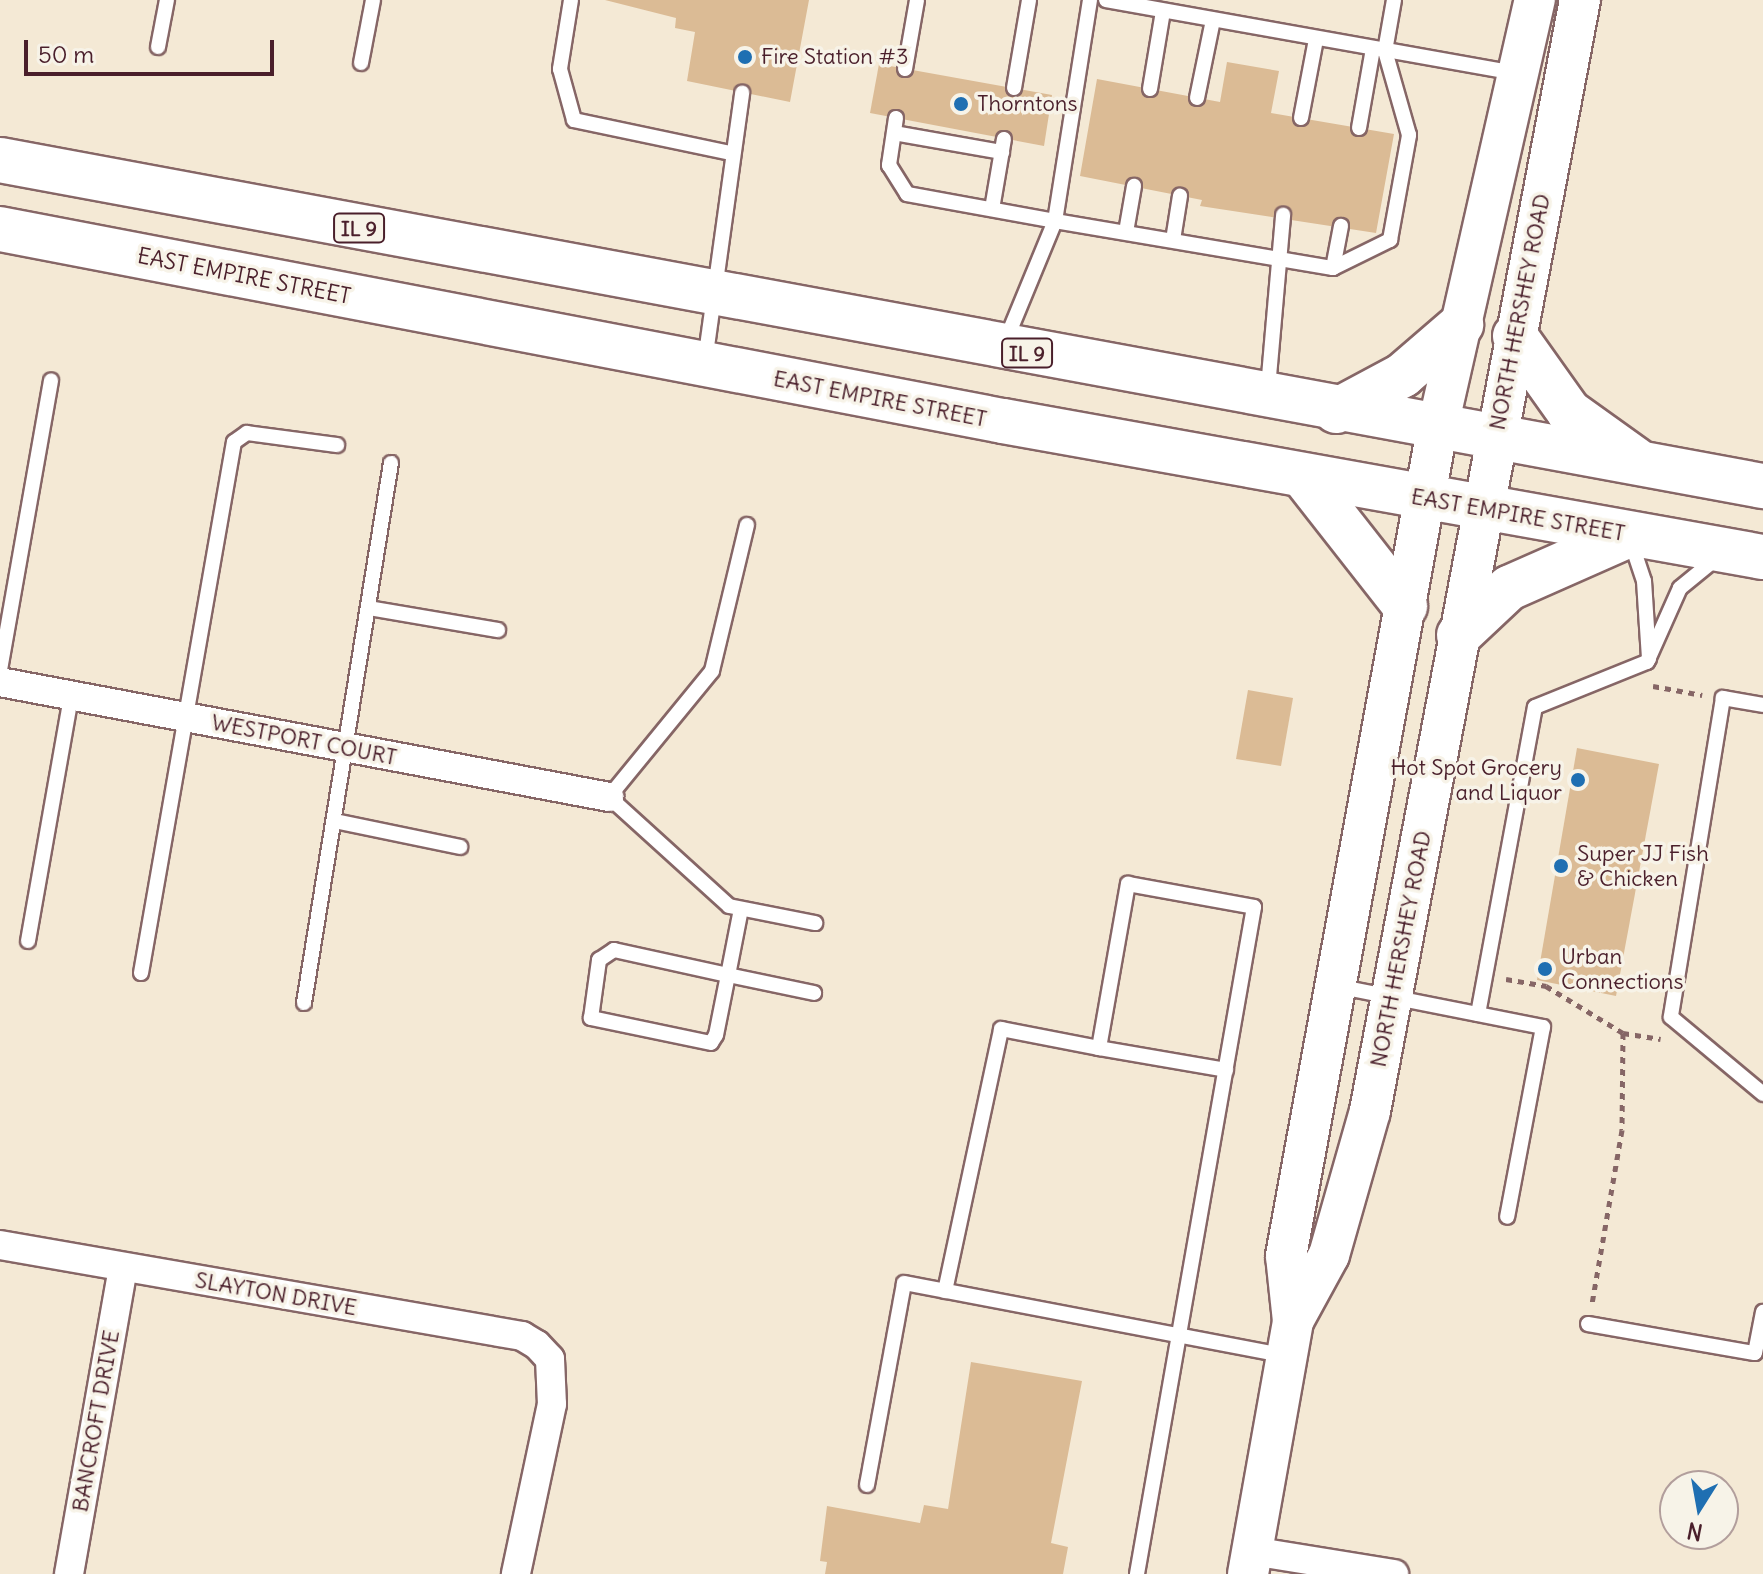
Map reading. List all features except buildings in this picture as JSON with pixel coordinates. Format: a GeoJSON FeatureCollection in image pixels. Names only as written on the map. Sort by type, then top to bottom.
{"type":"FeatureCollection","features":[{"type":"Feature","properties":{"kind":"main road","name":"NORTH HERSHEY ROAD"},"geometry":{"type":"LineString","coordinates":[[1250,1562],[1289,1339],[1286,1256],[1437,430],[1535,0]]}},
{"type":"Feature","properties":{"kind":"main road","name":"NORTH HERSHEY ROAD"},"geometry":{"type":"LineString","coordinates":[[1289,1339],[1329,1255],[1393,997],[1494,441],[1580,0]]}},
{"type":"Feature","properties":{"kind":"main road","name":"IL 9"},"geometry":{"type":"LineString","coordinates":[[0,160],[1494,441],[1763,486]]}},
{"type":"Feature","properties":{"kind":"main road","name":"EAST EMPIRE STREET"},"geometry":{"type":"LineString","coordinates":[[0,229],[704,366],[1304,477],[1744,554]]}},
{"type":"Feature","properties":{"kind":"main road"},"geometry":{"type":"LineString","coordinates":[[1336,411],[1403,375],[1461,325]]}},
{"type":"Feature","properties":{"kind":"main road"},"geometry":{"type":"LineString","coordinates":[[1515,336],[1569,412],[1645,466]]}},
{"type":"Feature","properties":{"kind":"main road"},"geometry":{"type":"LineString","coordinates":[[1304,477],[1405,606]]}},
{"type":"Feature","properties":{"kind":"main road"},"geometry":{"type":"LineString","coordinates":[[1459,635],[1509,588],[1629,535]]}},
{"type":"Feature","properties":{"kind":"street","name":"WESTPORT COURT"},"geometry":{"type":"LineString","coordinates":[[0,682],[609,797]]}},
{"type":"Feature","properties":{"kind":"street","name":"SLAYTON DRIVE"},"geometry":{"type":"LineString","coordinates":[[0,1245],[522,1336],[546,1355],[552,1404],[516,1574]]}},
{"type":"Feature","properties":{"kind":"street","name":"BANCROFT DRIVE"},"geometry":{"type":"LineString","coordinates":[[69,1574],[123,1268]]}},
{"type":"Feature","properties":{"kind":"street"},"geometry":{"type":"LineString","coordinates":[[1250,1562],[1394,1574]]}},
{"type":"Feature","properties":{"kind":"lane"},"geometry":{"type":"LineString","coordinates":[[158,47],[167,0]]}},
{"type":"Feature","properties":{"kind":"lane"},"geometry":{"type":"LineString","coordinates":[[361,63],[373,0]]}},
{"type":"Feature","properties":{"kind":"lane"},"geometry":{"type":"LineString","coordinates":[[571,0],[560,69],[574,120],[730,153]]}},
{"type":"Feature","properties":{"kind":"lane"},"geometry":{"type":"LineString","coordinates":[[905,69],[917,0]]}},
{"type":"Feature","properties":{"kind":"lane"},"geometry":{"type":"LineString","coordinates":[[1014,88],[1029,0]]}},
{"type":"Feature","properties":{"kind":"lane"},"geometry":{"type":"LineString","coordinates":[[1003,348],[1055,221],[1090,0]]}},
{"type":"Feature","properties":{"kind":"lane"},"geometry":{"type":"LineString","coordinates":[[1106,0],[1518,73]]}},
{"type":"Feature","properties":{"kind":"lane"},"geometry":{"type":"LineString","coordinates":[[1359,128],[1394,0]]}},
{"type":"Feature","properties":{"kind":"lane"},"geometry":{"type":"LineString","coordinates":[[1150,89],[1163,11]]}},
{"type":"Feature","properties":{"kind":"lane"},"geometry":{"type":"LineString","coordinates":[[1197,98],[1213,20]]}},
{"type":"Feature","properties":{"kind":"lane"},"geometry":{"type":"LineString","coordinates":[[1301,118],[1316,39]]}},
{"type":"Feature","properties":{"kind":"lane"},"geometry":{"type":"LineString","coordinates":[[992,209],[1003,146],[895,125],[889,165],[907,194],[1055,221],[1333,268],[1390,240],[1409,135],[1379,50]]}},
{"type":"Feature","properties":{"kind":"lane"},"geometry":{"type":"LineString","coordinates":[[704,366],[733,196],[730,153],[742,93]]}},
{"type":"Feature","properties":{"kind":"lane"},"geometry":{"type":"LineString","coordinates":[[1126,232],[1134,186]]}},
{"type":"Feature","properties":{"kind":"lane"},"geometry":{"type":"LineString","coordinates":[[1173,240],[1180,196]]}},
{"type":"Feature","properties":{"kind":"lane"},"geometry":{"type":"LineString","coordinates":[[1268,397],[1274,259],[1283,215]]}},
{"type":"Feature","properties":{"kind":"lane"},"geometry":{"type":"LineString","coordinates":[[1333,268],[1341,226]]}},
{"type":"Feature","properties":{"kind":"lane"},"geometry":{"type":"LineString","coordinates":[[0,670],[51,380]]}},
{"type":"Feature","properties":{"kind":"lane"},"geometry":{"type":"LineString","coordinates":[[141,973],[234,442],[247,433],[337,445]]}},
{"type":"Feature","properties":{"kind":"lane"},"geometry":{"type":"LineString","coordinates":[[304,1003],[348,748],[391,463]]}},
{"type":"Feature","properties":{"kind":"lane"},"geometry":{"type":"LineString","coordinates":[[747,525],[712,671],[609,797],[741,909],[815,923]]}},
{"type":"Feature","properties":{"kind":"lane"},"geometry":{"type":"LineString","coordinates":[[1629,535],[1644,581],[1649,659]]}},
{"type":"Feature","properties":{"kind":"lane"},"geometry":{"type":"LineString","coordinates":[[1478,1014],[1535,707],[1649,659],[1680,588],[1744,554]]}},
{"type":"Feature","properties":{"kind":"lane"},"geometry":{"type":"LineString","coordinates":[[369,608],[498,630]]}},
{"type":"Feature","properties":{"kind":"lane"},"geometry":{"type":"LineString","coordinates":[[28,941],[71,696]]}},
{"type":"Feature","properties":{"kind":"lane"},"geometry":{"type":"LineString","coordinates":[[1763,705],[1723,698],[1671,1017],[1763,1094]]}},
{"type":"Feature","properties":{"kind":"lane"},"geometry":{"type":"LineString","coordinates":[[335,821],[460,847]]}},
{"type":"Feature","properties":{"kind":"lane"},"geometry":{"type":"LineString","coordinates":[[1099,1048],[1128,884],[1254,907],[1137,1574]]}},
{"type":"Feature","properties":{"kind":"lane"},"geometry":{"type":"LineString","coordinates":[[741,909],[728,975],[711,1043],[597,1025],[588,1010],[599,960],[614,950],[728,975],[814,993]]}},
{"type":"Feature","properties":{"kind":"lane"},"geometry":{"type":"LineString","coordinates":[[1336,986],[1543,1027],[1507,1217]]}},
{"type":"Feature","properties":{"kind":"lane"},"geometry":{"type":"LineString","coordinates":[[945,1291],[1001,1029],[1226,1070]]}},
{"type":"Feature","properties":{"kind":"lane"},"geometry":{"type":"LineString","coordinates":[[867,1485],[904,1283],[1180,1336],[1289,1339]]}},
{"type":"Feature","properties":{"kind":"lane"},"geometry":{"type":"LineString","coordinates":[[1588,1324],[1755,1353],[1763,1312]]}},
{"type":"Feature","properties":{"kind":"path"},"geometry":{"type":"LineString","coordinates":[[1606,678],[1723,698]]}},
{"type":"Feature","properties":{"kind":"path"},"geometry":{"type":"LineString","coordinates":[[1485,976],[1546,986],[1638,1039]]}},
{"type":"Feature","properties":{"kind":"path"},"geometry":{"type":"LineString","coordinates":[[1588,1324],[1622,1130],[1623,1033]]}},
{"type":"Feature","properties":{"kind":"place","name":"Fire Station #3"},"geometry":{"type":"Point","coordinates":[745,57]}},
{"type":"Feature","properties":{"kind":"place","name":"Thorntons"},"geometry":{"type":"Point","coordinates":[961,104]}},
{"type":"Feature","properties":{"kind":"place","name":"Hot Spot Grocery and Liquor"},"geometry":{"type":"Point","coordinates":[1578,780]}},
{"type":"Feature","properties":{"kind":"place","name":"Super JJ Fish & Chicken"},"geometry":{"type":"Point","coordinates":[1561,866]}},
{"type":"Feature","properties":{"kind":"place","name":"Urban Connections"},"geometry":{"type":"Point","coordinates":[1545,969]}}]}
